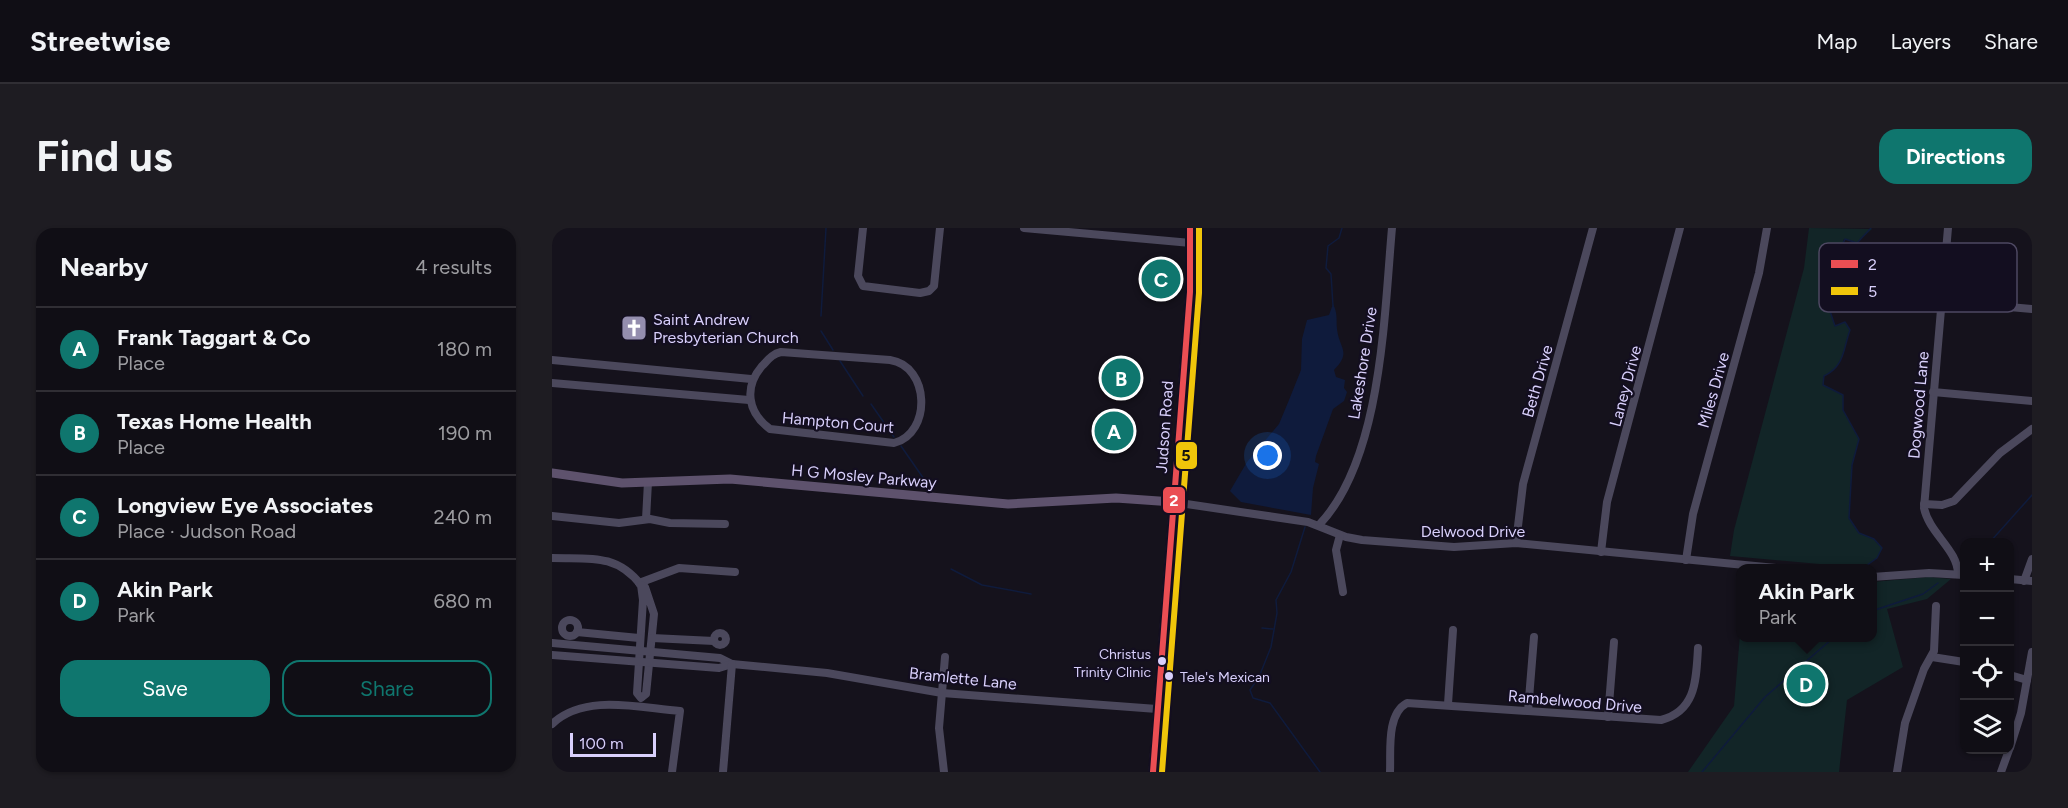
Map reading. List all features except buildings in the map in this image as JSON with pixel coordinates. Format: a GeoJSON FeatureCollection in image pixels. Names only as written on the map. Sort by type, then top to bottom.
{"type":"FeatureCollection","features":[{"type":"Feature","properties":{"kind":"main road","name":"Judson Road"},"geometry":{"type":"LineString","coordinates":[[1153,772],[1190,292],[1190,228]]}},
{"type":"Feature","properties":{"kind":"main road","name":"H G Mosley Parkway"},"geometry":{"type":"LineString","coordinates":[[552,473],[610,482],[723,478],[1014,504],[1116,498],[1173,502]]}},
{"type":"Feature","properties":{"kind":"street"},"geometry":{"type":"LineString","coordinates":[[863,228],[858,276],[863,286],[920,293],[929,291],[934,286],[940,228]]}},
{"type":"Feature","properties":{"kind":"street"},"geometry":{"type":"LineString","coordinates":[[1024,228],[1191,243]]}},
{"type":"Feature","properties":{"kind":"street","name":"Lakeshore Drive"},"geometry":{"type":"LineString","coordinates":[[1319,525],[1343,494],[1370,416],[1380,357],[1392,228]]}},
{"type":"Feature","properties":{"kind":"street","name":"Beth Drive"},"geometry":{"type":"LineString","coordinates":[[1516,543],[1523,484],[1593,228]]}},
{"type":"Feature","properties":{"kind":"street","name":"Laney Drive"},"geometry":{"type":"LineString","coordinates":[[1601,552],[1607,502],[1680,228]]}},
{"type":"Feature","properties":{"kind":"street","name":"Miles Drive"},"geometry":{"type":"LineString","coordinates":[[1686,560],[1693,514],[1760,273],[1767,228]]}},
{"type":"Feature","properties":{"kind":"street","name":"Dogwood Lane"},"geometry":{"type":"LineString","coordinates":[[1947,243],[1948,228]]}},
{"type":"Feature","properties":{"kind":"street"},"geometry":{"type":"LineString","coordinates":[[2017,308],[2032,309]]}},
{"type":"Feature","properties":{"kind":"street","name":"Dogwood Lane"},"geometry":{"type":"LineString","coordinates":[[1940,312],[1924,504],[1929,526],[1955,560],[1960,572]]}},
{"type":"Feature","properties":{"kind":"street","name":"Hampton Court"},"geometry":{"type":"LineString","coordinates":[[749,400],[764,423],[774,431],[894,443],[906,438],[914,430],[920,402],[920,387],[914,372],[906,365],[890,360],[781,352],[772,356],[751,379]]}},
{"type":"Feature","properties":{"kind":"street"},"geometry":{"type":"LineString","coordinates":[[552,360],[751,379],[749,400],[552,383]]}},
{"type":"Feature","properties":{"kind":"street"},"geometry":{"type":"LineString","coordinates":[[1933,392],[2032,401]]}},
{"type":"Feature","properties":{"kind":"street"},"geometry":{"type":"LineString","coordinates":[[1924,504],[1944,505],[1954,501],[2000,453],[2032,429]]}},
{"type":"Feature","properties":{"kind":"street"},"geometry":{"type":"LineString","coordinates":[[646,519],[648,482]]}},
{"type":"Feature","properties":{"kind":"street","name":"Delwood Drive"},"geometry":{"type":"LineString","coordinates":[[1173,502],[1319,525],[1340,535],[1362,540],[1441,547],[1516,543],[1736,564]]}},
{"type":"Feature","properties":{"kind":"street"},"geometry":{"type":"LineString","coordinates":[[552,516],[619,524],[646,519],[674,524],[725,524]]}},
{"type":"Feature","properties":{"kind":"street"},"geometry":{"type":"LineString","coordinates":[[1340,535],[1336,550],[1343,592]]}},
{"type":"Feature","properties":{"kind":"street"},"geometry":{"type":"LineString","coordinates":[[552,558],[613,561],[645,587],[654,610],[646,694],[641,698]]}},
{"type":"Feature","properties":{"kind":"street"},"geometry":{"type":"LineString","coordinates":[[2028,581],[2032,559]]}},
{"type":"Feature","properties":{"kind":"street"},"geometry":{"type":"LineString","coordinates":[[640,584],[678,568],[735,572]]}},
{"type":"Feature","properties":{"kind":"street"},"geometry":{"type":"LineString","coordinates":[[1877,577],[1929,573],[1960,575]]}},
{"type":"Feature","properties":{"kind":"street"},"geometry":{"type":"LineString","coordinates":[[640,584],[643,597],[638,650],[637,693],[641,698],[640,708]]}},
{"type":"Feature","properties":{"kind":"street"},"geometry":{"type":"LineString","coordinates":[[1897,772],[1905,723],[1924,669],[1932,657],[1936,606]]}},
{"type":"Feature","properties":{"kind":"street"},"geometry":{"type":"LineString","coordinates":[[1448,704],[1453,630]]}},
{"type":"Feature","properties":{"kind":"street"},"geometry":{"type":"LineString","coordinates":[[577,632],[639,638]]}},
{"type":"Feature","properties":{"kind":"street"},"geometry":{"type":"LineString","coordinates":[[1528,711],[1534,637]]}},
{"type":"Feature","properties":{"kind":"street"},"geometry":{"type":"LineString","coordinates":[[652,638],[714,640]]}},
{"type":"Feature","properties":{"kind":"street"},"geometry":{"type":"LineString","coordinates":[[1608,717],[1614,642]]}},
{"type":"Feature","properties":{"kind":"street","name":"Bramlette Lane"},"geometry":{"type":"LineString","coordinates":[[552,643],[720,658],[732,664],[827,673],[942,693],[1157,709]]}},
{"type":"Feature","properties":{"kind":"street","name":"Rambelwood Drive"},"geometry":{"type":"LineString","coordinates":[[1390,772],[1394,722],[1399,709],[1411,702],[1656,720],[1680,711],[1689,702],[1695,688],[1698,648]]}},
{"type":"Feature","properties":{"kind":"street"},"geometry":{"type":"LineString","coordinates":[[2014,734],[2021,713],[2032,652]]}},
{"type":"Feature","properties":{"kind":"street","name":"Bramlette Lane"},"geometry":{"type":"LineString","coordinates":[[552,655],[719,668],[732,664]]}},
{"type":"Feature","properties":{"kind":"street"},"geometry":{"type":"LineString","coordinates":[[944,772],[939,731],[945,657]]}},
{"type":"Feature","properties":{"kind":"street"},"geometry":{"type":"LineString","coordinates":[[1932,657],[1960,661]]}},
{"type":"Feature","properties":{"kind":"street"},"geometry":{"type":"LineString","coordinates":[[723,772],[732,664]]}},
{"type":"Feature","properties":{"kind":"street"},"geometry":{"type":"LineString","coordinates":[[2014,676],[2027,680]]}},
{"type":"Feature","properties":{"kind":"street"},"geometry":{"type":"LineString","coordinates":[[552,724],[566,712],[586,707],[680,711],[672,772]]}},
{"type":"Feature","properties":{"kind":"street"},"geometry":{"type":"LineString","coordinates":[[2001,772],[2007,754]]}},
{"type":"Feature","properties":{"kind":"green space"},"geometry":{"type":"Polygon","coordinates":[[[1809,228],[1872,229],[1857,243],[1844,239],[1842,243],[1819,243],[1819,312],[1830,312],[1835,326],[1845,322],[1850,330],[1840,362],[1824,376],[1824,385],[1843,395],[1843,410],[1859,439],[1852,465],[1849,518],[1859,533],[1874,539],[1882,548],[1877,558],[1869,564],[1819,564],[1730,556],[1734,530],[1804,268],[1809,228]]]}},
{"type":"Feature","properties":{"kind":"green space"},"geometry":{"type":"Polygon","coordinates":[[[1929,577],[1951,579],[1927,599],[1887,609],[1903,667],[1847,700],[1839,772],[1688,772],[1734,706],[1739,642],[1877,642],[1877,582],[1929,577]]]}},
{"type":"Feature","properties":{"kind":"water"},"geometry":{"type":"Polygon","coordinates":[[[1333,304],[1343,350],[1342,359],[1334,370],[1336,377],[1345,380],[1344,388],[1347,392],[1344,401],[1333,409],[1316,456],[1315,462],[1319,464],[1313,488],[1311,515],[1241,502],[1230,491],[1247,462],[1279,424],[1301,370],[1302,339],[1307,320],[1329,315],[1333,304]]]}},
{"type":"Feature","properties":{"kind":"waterway"},"geometry":{"type":"LineString","coordinates":[[821,316],[826,228]]}},
{"type":"Feature","properties":{"kind":"waterway"},"geometry":{"type":"LineString","coordinates":[[1333,306],[1331,274],[1326,268],[1328,246],[1339,238],[1342,228]]}},
{"type":"Feature","properties":{"kind":"waterway"},"geometry":{"type":"LineString","coordinates":[[1857,243],[1871,228]]}},
{"type":"Feature","properties":{"kind":"waterway"},"geometry":{"type":"LineString","coordinates":[[1843,243],[1845,239],[1857,243]]}},
{"type":"Feature","properties":{"kind":"waterway"},"geometry":{"type":"LineString","coordinates":[[1830,312],[1835,326],[1845,322],[1850,330],[1840,362],[1824,376],[1823,385],[1843,395],[1843,410],[1859,439],[1852,465],[1849,518],[1859,533],[1874,539],[1882,548],[1877,558],[1869,564]]}},
{"type":"Feature","properties":{"kind":"waterway"},"geometry":{"type":"LineString","coordinates":[[821,331],[833,350]]}},
{"type":"Feature","properties":{"kind":"waterway"},"geometry":{"type":"LineString","coordinates":[[840,361],[863,396]]}},
{"type":"Feature","properties":{"kind":"waterway"},"geometry":{"type":"LineString","coordinates":[[871,404],[894,437]]}},
{"type":"Feature","properties":{"kind":"waterway"},"geometry":{"type":"LineString","coordinates":[[901,446],[926,482]]}},
{"type":"Feature","properties":{"kind":"waterway"},"geometry":{"type":"LineString","coordinates":[[1994,538],[2032,495]]}},
{"type":"Feature","properties":{"kind":"waterway"},"geometry":{"type":"LineString","coordinates":[[1305,527],[1291,572],[1276,600],[1277,613],[1271,647],[1259,677],[1250,690],[1253,698],[1270,703],[1320,772]]}},
{"type":"Feature","properties":{"kind":"waterway"},"geometry":{"type":"LineString","coordinates":[[951,569],[982,585],[1031,594]]}},
{"type":"Feature","properties":{"kind":"waterway"},"geometry":{"type":"LineString","coordinates":[[1877,609],[1923,594],[1938,583]]}},
{"type":"Feature","properties":{"kind":"waterway"},"geometry":{"type":"LineString","coordinates":[[1262,628],[1273,629]]}},
{"type":"Feature","properties":{"kind":"waterway"},"geometry":{"type":"LineString","coordinates":[[1702,772],[1765,697],[1828,642]]}},
{"type":"Feature","properties":{"kind":"transit line","name":"2"},"geometry":{"type":"LineString","coordinates":[[1153,772],[1190,292],[1190,228]]}},
{"type":"Feature","properties":{"kind":"transit line","name":"5"},"geometry":{"type":"LineString","coordinates":[[1162,772],[1199,293],[1199,228]]}},
{"type":"Feature","properties":{"kind":"place","name":"Longview Eye Associates"},"geometry":{"type":"Point","coordinates":[1161,279]}},
{"type":"Feature","properties":{"kind":"place","name":"Saint Andrew Presbyterian Church"},"geometry":{"type":"Point","coordinates":[634,328]}},
{"type":"Feature","properties":{"kind":"place","name":"Texas Home Health"},"geometry":{"type":"Point","coordinates":[1121,378]}},
{"type":"Feature","properties":{"kind":"place","name":"Frank Taggart & Co"},"geometry":{"type":"Point","coordinates":[1114,431]}},
{"type":"Feature","properties":{"kind":"place","name":"Christus Trinity Clinic"},"geometry":{"type":"Point","coordinates":[1162,661]}},
{"type":"Feature","properties":{"kind":"place","name":"Tele's Mexican"},"geometry":{"type":"Point","coordinates":[1169,676]}},
{"type":"Feature","properties":{"kind":"place","name":"Akin Park"},"geometry":{"type":"Point","coordinates":[1806,684]}}]}
